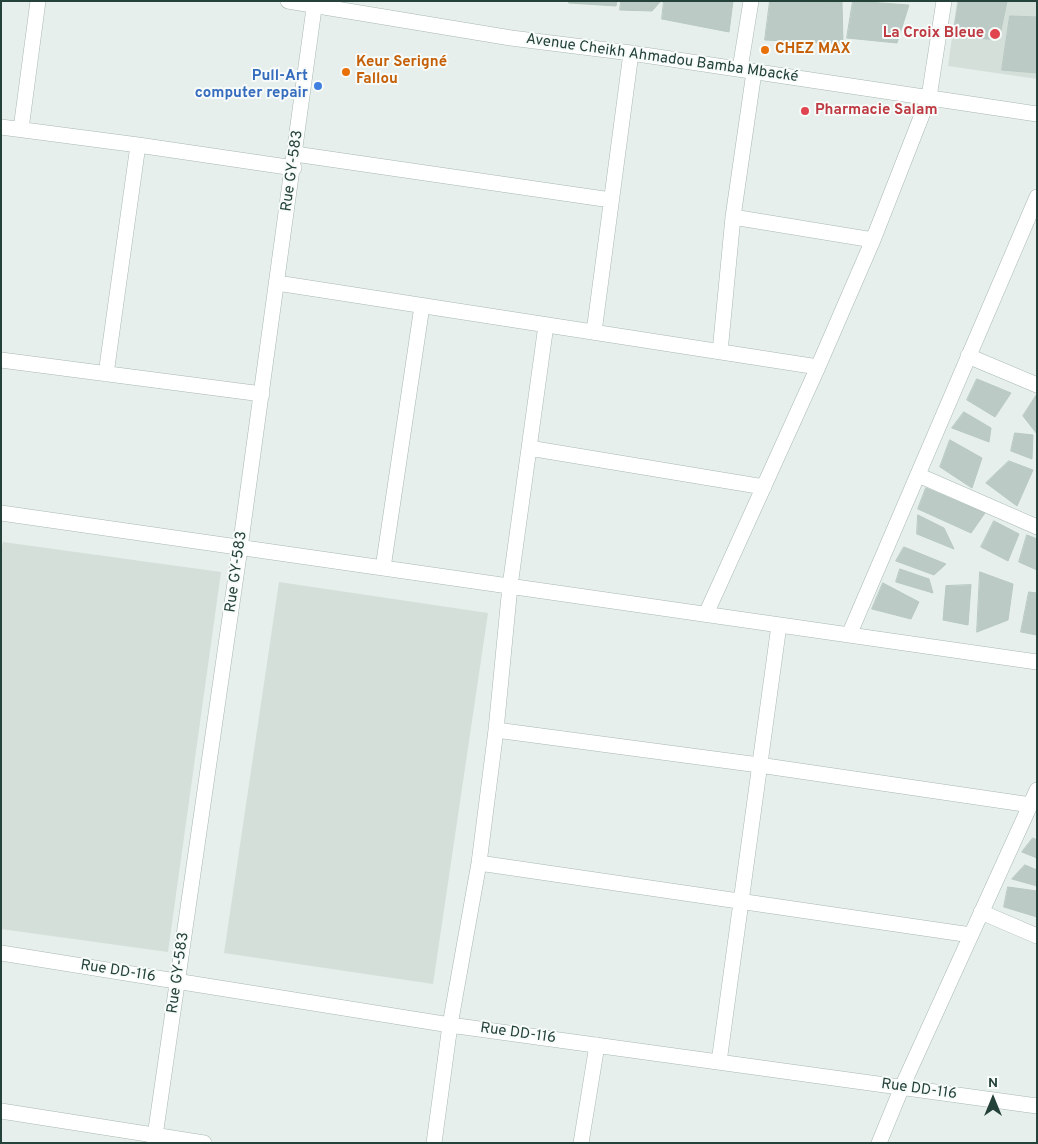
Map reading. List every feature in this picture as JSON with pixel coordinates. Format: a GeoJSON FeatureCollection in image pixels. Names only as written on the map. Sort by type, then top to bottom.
{"type":"FeatureCollection","features":[{"type":"Feature","properties":{"kind":"street"},"geometry":{"type":"LineString","coordinates":[[22,129],[38,1]]}},
{"type":"Feature","properties":{"kind":"street","name":"Avenue Cheikh Ahmadou Bamba Mbacké"},"geometry":{"type":"LineString","coordinates":[[288,1],[315,3],[511,38],[631,53],[1037,114]]}},
{"type":"Feature","properties":{"kind":"street"},"geometry":{"type":"LineString","coordinates":[[720,352],[747,71],[751,1]]}},
{"type":"Feature","properties":{"kind":"street"},"geometry":{"type":"LineString","coordinates":[[706,614],[818,367],[873,240],[929,98],[944,1]]}},
{"type":"Feature","properties":{"kind":"street","name":"Rue GY-583"},"geometry":{"type":"LineString","coordinates":[[155,1139],[262,394],[315,3]]}},
{"type":"Feature","properties":{"kind":"street"},"geometry":{"type":"LineString","coordinates":[[594,332],[631,53]]}},
{"type":"Feature","properties":{"kind":"street"},"geometry":{"type":"LineString","coordinates":[[1,127],[138,145],[294,161],[611,200]]}},
{"type":"Feature","properties":{"kind":"street"},"geometry":{"type":"LineString","coordinates":[[106,374],[138,145]]}},
{"type":"Feature","properties":{"kind":"street"},"geometry":{"type":"LineString","coordinates":[[849,635],[968,356],[1031,225],[1037,197]]}},
{"type":"Feature","properties":{"kind":"street"},"geometry":{"type":"LineString","coordinates":[[733,217],[873,240]]}},
{"type":"Feature","properties":{"kind":"street"},"geometry":{"type":"LineString","coordinates":[[277,283],[818,367]]}},
{"type":"Feature","properties":{"kind":"street"},"geometry":{"type":"LineString","coordinates":[[383,568],[422,306]]}},
{"type":"Feature","properties":{"kind":"street"},"geometry":{"type":"LineString","coordinates":[[434,1143],[450,1025],[479,863],[496,730],[510,586],[546,325]]}},
{"type":"Feature","properties":{"kind":"street"},"geometry":{"type":"LineString","coordinates":[[968,356],[1037,385]]}},
{"type":"Feature","properties":{"kind":"street"},"geometry":{"type":"LineString","coordinates":[[1,360],[262,394]]}},
{"type":"Feature","properties":{"kind":"street"},"geometry":{"type":"LineString","coordinates":[[529,448],[764,487]]}},
{"type":"Feature","properties":{"kind":"street"},"geometry":{"type":"LineString","coordinates":[[918,475],[1037,527]]}},
{"type":"Feature","properties":{"kind":"street"},"geometry":{"type":"LineString","coordinates":[[1,514],[1037,662]]}},
{"type":"Feature","properties":{"kind":"street"},"geometry":{"type":"LineString","coordinates":[[719,1062],[779,625]]}},
{"type":"Feature","properties":{"kind":"street"},"geometry":{"type":"LineString","coordinates":[[496,730],[759,765],[1035,796],[902,1087],[879,1143]]}},
{"type":"Feature","properties":{"kind":"street"},"geometry":{"type":"LineString","coordinates":[[479,863],[971,935]]}},
{"type":"Feature","properties":{"kind":"street"},"geometry":{"type":"LineString","coordinates":[[981,912],[1037,936]]}},
{"type":"Feature","properties":{"kind":"street","name":"Rue DD-116"},"geometry":{"type":"LineString","coordinates":[[1,953],[450,1025],[1037,1106]]}},
{"type":"Feature","properties":{"kind":"street"},"geometry":{"type":"LineString","coordinates":[[581,1143],[597,1045]]}},
{"type":"Feature","properties":{"kind":"street"},"geometry":{"type":"LineString","coordinates":[[1,1110],[155,1139],[204,1143]]}},
{"type":"Feature","properties":{"kind":"shaded area","name":"La Croix Bleue"},"geometry":{"type":"Polygon","coordinates":[[[957,1],[1037,1],[1037,79],[948,66],[957,1]]]}},
{"type":"Feature","properties":{"kind":"shaded area"},"geometry":{"type":"Polygon","coordinates":[[[3,542],[221,572],[168,952],[1,929],[1,552],[3,542]]]}},
{"type":"Feature","properties":{"kind":"shaded area"},"geometry":{"type":"Polygon","coordinates":[[[279,582],[488,613],[433,984],[224,953],[279,582]]]}},
{"type":"Feature","properties":{"kind":"building"},"geometry":{"type":"Polygon","coordinates":[[[569,1],[617,1],[616,6],[569,3],[569,1]]]}},
{"type":"Feature","properties":{"kind":"building"},"geometry":{"type":"Polygon","coordinates":[[[621,1],[661,1],[652,11],[620,10],[621,1]]]}},
{"type":"Feature","properties":{"kind":"building"},"geometry":{"type":"Polygon","coordinates":[[[664,1],[733,1],[729,32],[662,19],[664,1]]]}},
{"type":"Feature","properties":{"kind":"building"},"geometry":{"type":"Polygon","coordinates":[[[770,1],[842,2],[843,44],[765,40],[770,1]]]}},
{"type":"Feature","properties":{"kind":"building"},"geometry":{"type":"Polygon","coordinates":[[[853,1],[909,5],[897,43],[847,38],[853,1]]]}},
{"type":"Feature","properties":{"kind":"building"},"geometry":{"type":"Polygon","coordinates":[[[959,1],[1007,1],[999,40],[953,36],[959,1]]]}},
{"type":"Feature","properties":{"kind":"building"},"geometry":{"type":"Polygon","coordinates":[[[1010,16],[1037,17],[1037,73],[1002,70],[1010,16]]]}},
{"type":"Feature","properties":{"kind":"building"},"geometry":{"type":"Polygon","coordinates":[[[977,379],[1011,393],[995,417],[967,400],[977,379]]]}},
{"type":"Feature","properties":{"kind":"building"},"geometry":{"type":"Polygon","coordinates":[[[1037,394],[1037,434],[1023,416],[1037,394]]]}},
{"type":"Feature","properties":{"kind":"building"},"geometry":{"type":"Polygon","coordinates":[[[964,412],[991,428],[989,442],[952,428],[964,412]]]}},
{"type":"Feature","properties":{"kind":"building"},"geometry":{"type":"Polygon","coordinates":[[[1015,433],[1033,435],[1032,459],[1011,451],[1015,433]]]}},
{"type":"Feature","properties":{"kind":"building"},"geometry":{"type":"Polygon","coordinates":[[[950,440],[982,458],[972,488],[940,467],[950,440]]]}},
{"type":"Feature","properties":{"kind":"building"},"geometry":{"type":"Polygon","coordinates":[[[1009,461],[1033,470],[1017,506],[986,483],[1009,461]]]}},
{"type":"Feature","properties":{"kind":"building"},"geometry":{"type":"Polygon","coordinates":[[[926,488],[985,513],[971,533],[918,509],[926,488]]]}},
{"type":"Feature","properties":{"kind":"building"},"geometry":{"type":"Polygon","coordinates":[[[918,515],[944,528],[954,549],[917,534],[918,515]]]}},
{"type":"Feature","properties":{"kind":"building"},"geometry":{"type":"Polygon","coordinates":[[[994,521],[1019,534],[1008,561],[981,547],[994,521]]]}},
{"type":"Feature","properties":{"kind":"building"},"geometry":{"type":"Polygon","coordinates":[[[1027,535],[1037,539],[1037,570],[1019,562],[1027,535]]]}},
{"type":"Feature","properties":{"kind":"building"},"geometry":{"type":"Polygon","coordinates":[[[904,547],[946,564],[934,575],[896,561],[904,547]]]}},
{"type":"Feature","properties":{"kind":"building"},"geometry":{"type":"Polygon","coordinates":[[[900,569],[929,579],[933,593],[896,582],[900,569]]]}},
{"type":"Feature","properties":{"kind":"building"},"geometry":{"type":"Polygon","coordinates":[[[980,572],[1013,584],[1008,620],[977,632],[980,572]]]}},
{"type":"Feature","properties":{"kind":"building"},"geometry":{"type":"Polygon","coordinates":[[[883,583],[919,602],[911,619],[872,609],[883,583]]]}},
{"type":"Feature","properties":{"kind":"building"},"geometry":{"type":"Polygon","coordinates":[[[971,585],[968,625],[943,620],[946,586],[971,585]]]}},
{"type":"Feature","properties":{"kind":"building"},"geometry":{"type":"Polygon","coordinates":[[[1029,592],[1037,593],[1037,635],[1021,632],[1029,592]]]}},
{"type":"Feature","properties":{"kind":"building"},"geometry":{"type":"Polygon","coordinates":[[[1033,838],[1037,840],[1037,858],[1022,852],[1033,838]]]}},
{"type":"Feature","properties":{"kind":"building"},"geometry":{"type":"Polygon","coordinates":[[[1025,865],[1037,870],[1037,886],[1012,879],[1025,865]]]}},
{"type":"Feature","properties":{"kind":"building"},"geometry":{"type":"Polygon","coordinates":[[[1008,887],[1037,891],[1037,917],[1004,907],[1008,887]]]}},
{"type":"Feature","properties":{"kind":"place","name":"La Croix Bleue"},"geometry":{"type":"Point","coordinates":[995,34]}},
{"type":"Feature","properties":{"kind":"place","name":"CHEZ MAX"},"geometry":{"type":"Point","coordinates":[765,50]}},
{"type":"Feature","properties":{"kind":"place","name":"Keur Serigné Fallou"},"geometry":{"type":"Point","coordinates":[346,72]}},
{"type":"Feature","properties":{"kind":"place","name":"Pull-Art computer repair"},"geometry":{"type":"Point","coordinates":[318,86]}},
{"type":"Feature","properties":{"kind":"place","name":"Pharmacie Salam"},"geometry":{"type":"Point","coordinates":[805,111]}}]}
